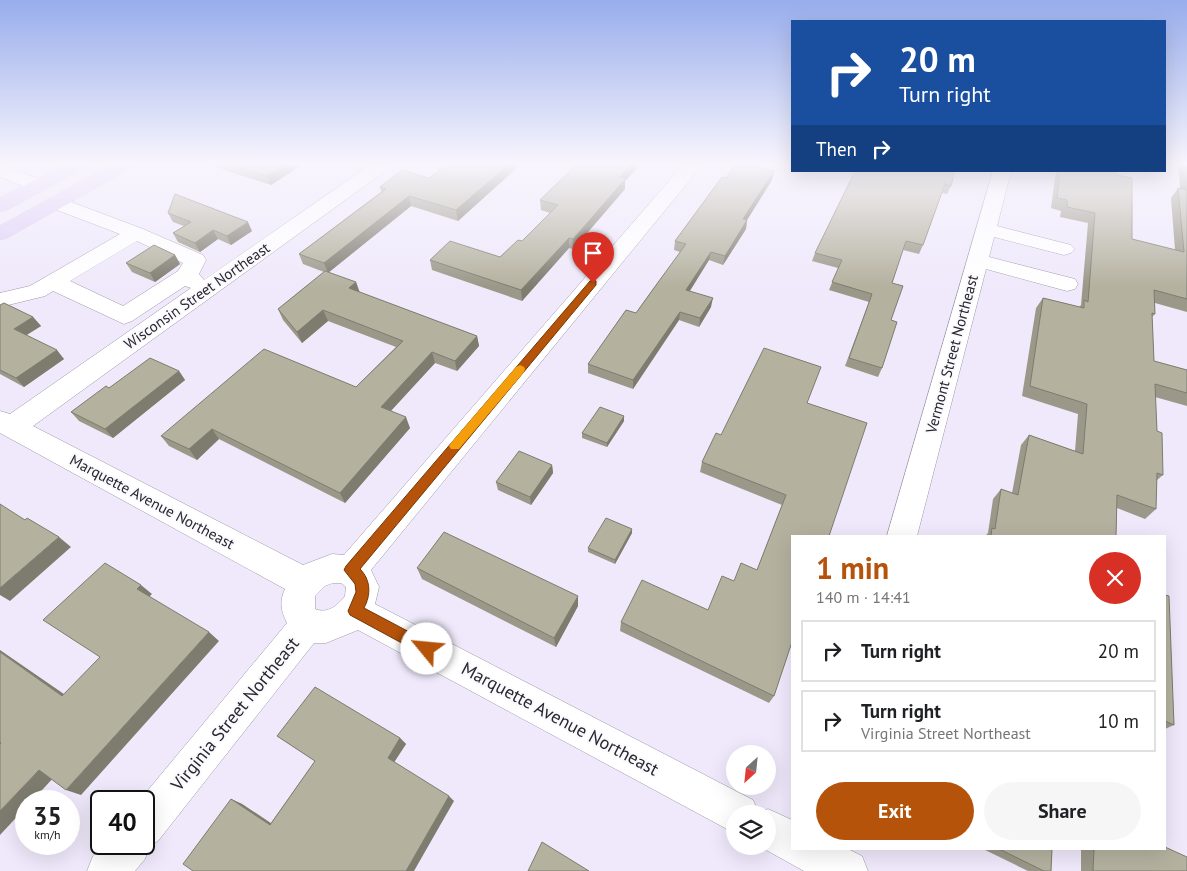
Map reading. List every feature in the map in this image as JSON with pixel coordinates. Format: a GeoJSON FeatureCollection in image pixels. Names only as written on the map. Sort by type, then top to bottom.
{"type":"FeatureCollection","features":[{"type":"Feature","properties":{"kind":"main road"},"geometry":{"type":"LineString","coordinates":[[0,234],[51,206]]}},
{"type":"Feature","properties":{"kind":"street"},"geometry":{"type":"LineString","coordinates":[[52,282],[124,316],[187,275],[195,260],[136,233],[63,206]]}},
{"type":"Feature","properties":{"kind":"street","name":"Wisconsin Street Northeast"},"geometry":{"type":"LineString","coordinates":[[6,424],[208,288],[324,206]]}},
{"type":"Feature","properties":{"kind":"street"},"geometry":{"type":"LineString","coordinates":[[351,570],[659,206]]}},
{"type":"Feature","properties":{"kind":"street","name":"Vermont Street Northeast"},"geometry":{"type":"LineString","coordinates":[[902,535],[992,206]]}},
{"type":"Feature","properties":{"kind":"street"},"geometry":{"type":"LineString","coordinates":[[986,229],[1064,249]]}},
{"type":"Feature","properties":{"kind":"street"},"geometry":{"type":"LineString","coordinates":[[0,300],[37,291],[136,233]]}},
{"type":"Feature","properties":{"kind":"street"},"geometry":{"type":"LineString","coordinates":[[977,260],[1067,284]]}},
{"type":"Feature","properties":{"kind":"street"},"geometry":{"type":"LineString","coordinates":[[187,275],[194,283],[208,288]]}},
{"type":"Feature","properties":{"kind":"street","name":"Marquette Avenue Northeast"},"geometry":{"type":"LineString","coordinates":[[6,424],[305,583]]}},
{"type":"Feature","properties":{"kind":"street"},"geometry":{"type":"LineString","coordinates":[[332,568],[351,570],[362,583],[363,592],[355,611],[347,618],[332,625],[317,627],[308,624],[301,618],[297,610],[296,601],[305,583],[322,570],[332,568]]}},
{"type":"Feature","properties":{"kind":"street","name":"Marquette Avenue Northeast"},"geometry":{"type":"LineString","coordinates":[[355,611],[726,807]]}},
{"type":"Feature","properties":{"kind":"street","name":"Virginia Street Northeast"},"geometry":{"type":"LineString","coordinates":[[155,813],[308,624]]}},
{"type":"Feature","properties":{"kind":"street"},"geometry":{"type":"LineString","coordinates":[[776,833],[791,840]]}},
{"type":"Feature","properties":{"kind":"street"},"geometry":{"type":"LineString","coordinates":[[108,871],[121,855]]}},
{"type":"Feature","properties":{"kind":"building"},"geometry":{"type":"Polygon","coordinates":[[[171,206],[205,206],[248,222],[227,236],[213,230],[195,243],[173,233],[191,222],[168,213],[171,206]]]}},
{"type":"Feature","properties":{"kind":"building"},"geometry":{"type":"Polygon","coordinates":[[[364,206],[397,206],[324,263],[299,254],[364,206]]]}},
{"type":"Feature","properties":{"kind":"building"},"geometry":{"type":"Polygon","coordinates":[[[441,206],[461,206],[456,210],[441,206]]]}},
{"type":"Feature","properties":{"kind":"building"},"geometry":{"type":"Polygon","coordinates":[[[557,206],[602,206],[573,239],[569,238],[521,290],[430,260],[450,241],[500,257],[518,240],[522,241],[557,206]]]}},
{"type":"Feature","properties":{"kind":"building"},"geometry":{"type":"Polygon","coordinates":[[[701,206],[752,206],[743,219],[747,220],[725,256],[711,252],[686,290],[713,298],[700,318],[680,312],[633,380],[588,364],[626,310],[636,313],[686,244],[675,241],[701,206]]]}},
{"type":"Feature","properties":{"kind":"building"},"geometry":{"type":"Polygon","coordinates":[[[838,206],[937,206],[923,245],[906,241],[892,283],[903,286],[891,320],[897,322],[882,368],[849,358],[872,294],[832,282],[842,260],[815,253],[838,206]]]}},
{"type":"Feature","properties":{"kind":"building"},"geometry":{"type":"Polygon","coordinates":[[[1132,206],[1132,239],[1184,252],[1180,206],[1187,206],[1187,299],[1154,290],[1155,314],[1152,313],[1154,361],[1187,370],[1187,393],[1155,384],[1157,431],[1162,433],[1163,475],[1157,473],[1156,509],[1117,495],[1116,535],[991,535],[992,528],[995,529],[1001,489],[1018,495],[1029,435],[1083,454],[1087,404],[1030,386],[1043,298],[1084,308],[1084,300],[1088,302],[1095,213],[1067,207],[1132,206]]]}},
{"type":"Feature","properties":{"kind":"building"},"geometry":{"type":"Polygon","coordinates":[[[154,245],[175,255],[150,273],[126,263],[154,245]]]}},
{"type":"Feature","properties":{"kind":"building"},"geometry":{"type":"Polygon","coordinates":[[[325,271],[356,282],[349,288],[477,336],[455,361],[432,352],[381,407],[406,417],[340,493],[212,429],[189,449],[161,436],[264,349],[356,387],[403,341],[323,310],[297,332],[278,309],[325,271]]]}},
{"type":"Feature","properties":{"kind":"building"},"geometry":{"type":"Polygon","coordinates":[[[4,303],[33,317],[14,329],[57,350],[16,378],[0,370],[0,305],[4,303]]]}},
{"type":"Feature","properties":{"kind":"building"},"geometry":{"type":"Polygon","coordinates":[[[764,348],[821,367],[807,403],[867,423],[829,535],[791,535],[791,645],[774,696],[621,622],[642,580],[708,610],[722,576],[734,581],[741,563],[757,570],[786,495],[702,462],[716,433],[721,435],[764,348]]]}},
{"type":"Feature","properties":{"kind":"building"},"geometry":{"type":"Polygon","coordinates":[[[150,358],[179,371],[105,429],[71,412],[106,386],[109,388],[150,358]]]}},
{"type":"Feature","properties":{"kind":"building"},"geometry":{"type":"Polygon","coordinates":[[[600,407],[624,416],[607,443],[582,433],[600,407]]]}},
{"type":"Feature","properties":{"kind":"building"},"geometry":{"type":"Polygon","coordinates":[[[519,451],[552,465],[530,497],[496,482],[519,451]]]}},
{"type":"Feature","properties":{"kind":"building"},"geometry":{"type":"Polygon","coordinates":[[[0,504],[25,520],[27,518],[59,537],[0,588],[0,504]]]}},
{"type":"Feature","properties":{"kind":"building"},"geometry":{"type":"Polygon","coordinates":[[[606,518],[632,529],[615,560],[588,548],[606,518]]]}},
{"type":"Feature","properties":{"kind":"building"},"geometry":{"type":"Polygon","coordinates":[[[444,532],[578,596],[554,638],[417,568],[444,532]]]}},
{"type":"Feature","properties":{"kind":"building"},"geometry":{"type":"Polygon","coordinates":[[[105,563],[141,585],[137,589],[209,632],[66,790],[39,770],[20,790],[15,790],[15,795],[0,811],[0,652],[62,696],[100,657],[43,620],[105,563]]]}},
{"type":"Feature","properties":{"kind":"building"},"geometry":{"type":"Polygon","coordinates":[[[1166,595],[1169,596],[1174,725],[1166,721],[1166,595]]]}},
{"type":"Feature","properties":{"kind":"building"},"geometry":{"type":"Polygon","coordinates":[[[315,687],[400,738],[388,758],[449,796],[406,871],[193,871],[183,864],[231,799],[270,825],[315,761],[277,736],[315,687]]]}},
{"type":"Feature","properties":{"kind":"building"},"geometry":{"type":"Polygon","coordinates":[[[542,842],[589,871],[528,871],[542,842]]]}},
{"type":"Feature","properties":{"kind":"building"},"geometry":{"type":"Polygon","coordinates":[[[1166,847],[1187,857],[1187,871],[1093,871],[1094,850],[1166,850],[1166,847]]]}},
{"type":"Feature","properties":{"kind":"building"},"geometry":{"type":"Polygon","coordinates":[[[1001,850],[1052,850],[1051,871],[1044,871],[1001,850]]]}},
{"type":"Feature","properties":{"kind":"slow traffic"},"geometry":{"type":"LineString","coordinates":[[455,446],[520,369]]}},
{"type":"Feature","properties":{"kind":"route"},"geometry":{"type":"LineString","coordinates":[[427,649],[355,611],[363,592],[362,583],[351,570],[593,283]]}}]}
